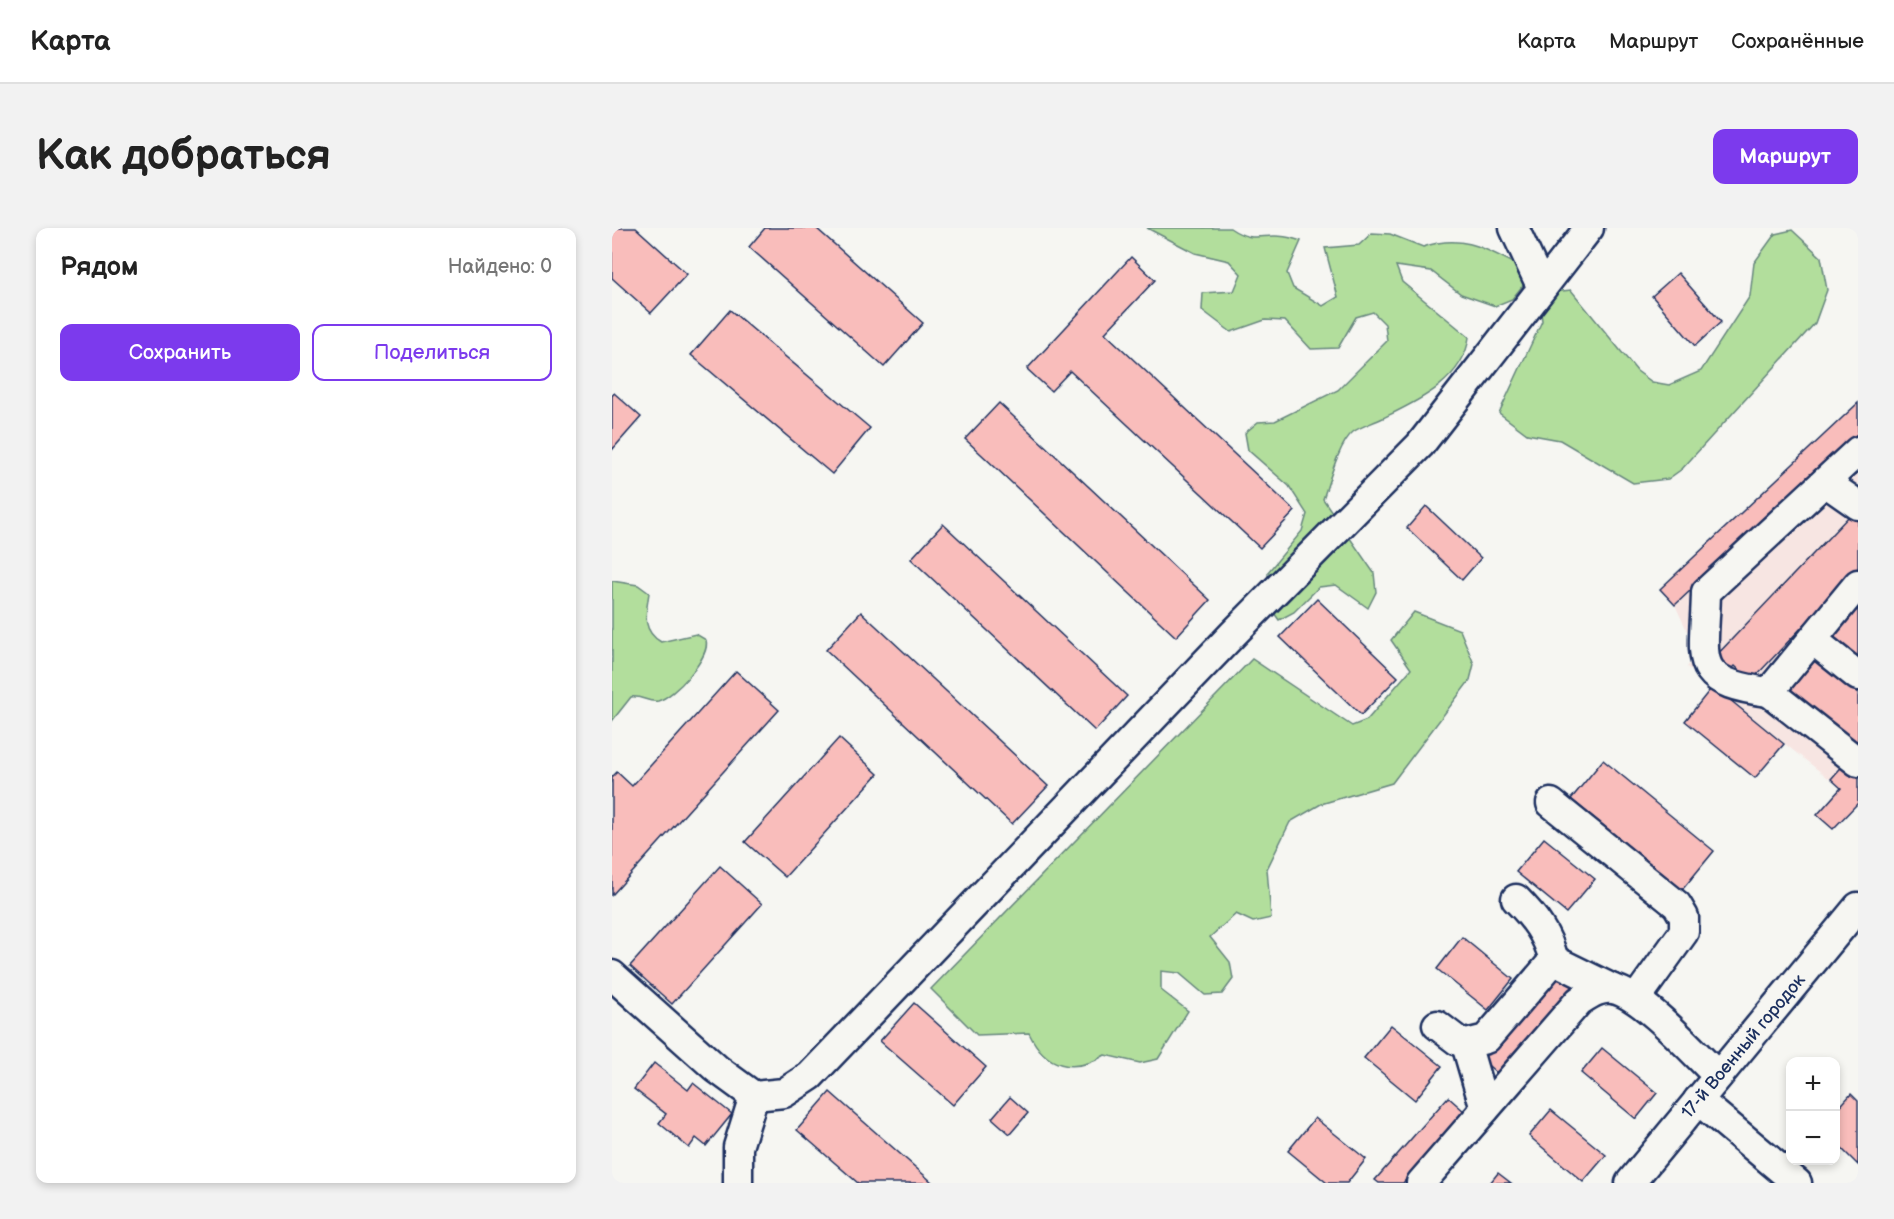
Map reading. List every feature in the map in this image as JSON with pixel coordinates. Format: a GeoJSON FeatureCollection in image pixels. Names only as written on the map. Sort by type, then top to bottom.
{"type":"FeatureCollection","features":[{"type":"Feature","properties":{"kind":"street"},"geometry":{"type":"LineString","coordinates":[[1514,228],[1541,286]]}},
{"type":"Feature","properties":{"kind":"street"},"geometry":{"type":"LineString","coordinates":[[612,975],[717,1069],[754,1096],[784,1093],[810,1076],[1233,634],[1420,445],[1541,286],[1589,228]]}},
{"type":"Feature","properties":{"kind":"street"},"geometry":{"type":"LineString","coordinates":[[1858,451],[1706,592],[1703,659],[1713,674],[1734,687],[1769,692],[1858,762]]}},
{"type":"Feature","properties":{"kind":"street"},"geometry":{"type":"LineString","coordinates":[[1825,482],[1858,505]]}},
{"type":"Feature","properties":{"kind":"street"},"geometry":{"type":"LineString","coordinates":[[1769,692],[1858,585]]}},
{"type":"Feature","properties":{"kind":"street"},"geometry":{"type":"LineString","coordinates":[[1813,640],[1858,676]]}},
{"type":"Feature","properties":{"kind":"street"},"geometry":{"type":"LineString","coordinates":[[1551,803],[1677,905],[1684,917],[1684,932],[1624,994]]}},
{"type":"Feature","properties":{"kind":"street"},"geometry":{"type":"LineString","coordinates":[[1516,899],[1534,917],[1548,937],[1554,960],[1624,994],[1718,1076]]}},
{"type":"Feature","properties":{"kind":"street","name":"17-й Военный городок"},"geometry":{"type":"LineString","coordinates":[[1630,1183],[1857,908]]}},
{"type":"Feature","properties":{"kind":"street"},"geometry":{"type":"LineString","coordinates":[[1466,1044],[1485,1039],[1554,960]]}},
{"type":"Feature","properties":{"kind":"street"},"geometry":{"type":"LineString","coordinates":[[1421,1183],[1579,1001],[1595,991],[1624,994]]}},
{"type":"Feature","properties":{"kind":"street"},"geometry":{"type":"LineString","coordinates":[[1437,1025],[1466,1044],[1485,1109]]}},
{"type":"Feature","properties":{"kind":"street"},"geometry":{"type":"LineString","coordinates":[[738,1183],[738,1147],[754,1096]]}},
{"type":"Feature","properties":{"kind":"street"},"geometry":{"type":"LineString","coordinates":[[1698,1100],[1797,1183]]}},
{"type":"Feature","properties":{"kind":"shaded area"},"geometry":{"type":"Polygon","coordinates":[[[1858,433],[1858,803],[1833,829],[1817,815],[1841,788],[1687,667],[1703,646],[1689,635],[1675,605],[1858,433]]]}},
{"type":"Feature","properties":{"kind":"green space"},"geometry":{"type":"Polygon","coordinates":[[[1147,228],[1230,228],[1248,236],[1278,236],[1301,241],[1287,273],[1293,288],[1323,306],[1338,297],[1325,248],[1359,245],[1372,233],[1390,234],[1423,247],[1437,243],[1462,242],[1497,254],[1521,267],[1524,284],[1512,299],[1495,306],[1461,294],[1431,271],[1396,266],[1402,282],[1469,337],[1465,352],[1449,377],[1424,396],[1353,432],[1343,445],[1335,463],[1323,499],[1374,573],[1376,592],[1368,608],[1336,585],[1319,587],[1294,612],[1279,620],[1269,606],[1268,572],[1302,531],[1307,514],[1289,486],[1248,450],[1245,433],[1258,422],[1275,421],[1338,390],[1387,341],[1385,324],[1373,312],[1356,317],[1338,348],[1311,349],[1285,321],[1265,320],[1231,332],[1202,310],[1203,293],[1234,291],[1241,274],[1229,261],[1195,253],[1147,228]]]}},
{"type":"Feature","properties":{"kind":"green space"},"geometry":{"type":"Polygon","coordinates":[[[1792,230],[1821,257],[1827,290],[1815,323],[1682,469],[1668,479],[1633,483],[1560,440],[1527,434],[1499,413],[1542,321],[1540,304],[1553,292],[1571,290],[1637,371],[1652,382],[1669,385],[1701,371],[1750,296],[1754,263],[1775,234],[1792,230]]]}},
{"type":"Feature","properties":{"kind":"green space"},"geometry":{"type":"Polygon","coordinates":[[[612,581],[638,585],[649,593],[646,620],[650,632],[661,642],[696,634],[706,640],[706,647],[697,666],[673,692],[658,701],[631,697],[612,721],[612,581]]]}},
{"type":"Feature","properties":{"kind":"green space"},"geometry":{"type":"Polygon","coordinates":[[[1414,612],[1460,630],[1474,664],[1470,680],[1392,783],[1321,804],[1290,822],[1267,869],[1271,918],[1253,922],[1236,914],[1210,937],[1230,962],[1233,979],[1222,994],[1205,995],[1179,973],[1161,971],[1161,990],[1188,1011],[1158,1059],[1140,1063],[1105,1055],[1082,1065],[1061,1064],[1043,1054],[1029,1033],[977,1035],[931,989],[1252,659],[1352,726],[1367,720],[1411,669],[1391,640],[1414,612]]]}},
{"type":"Feature","properties":{"kind":"building"},"geometry":{"type":"Polygon","coordinates":[[[612,228],[636,228],[687,274],[651,313],[612,278],[612,228]]]}},
{"type":"Feature","properties":{"kind":"building"},"geometry":{"type":"Polygon","coordinates":[[[765,228],[816,228],[923,323],[884,367],[749,247],[765,228]]]}},
{"type":"Feature","properties":{"kind":"building"},"geometry":{"type":"Polygon","coordinates":[[[1131,257],[1155,280],[1105,333],[1295,511],[1260,548],[1070,371],[1051,391],[1027,369],[1131,257]]]}},
{"type":"Feature","properties":{"kind":"building"},"geometry":{"type":"Polygon","coordinates":[[[1678,273],[1721,322],[1695,346],[1652,296],[1678,273]]]}},
{"type":"Feature","properties":{"kind":"building"},"geometry":{"type":"Polygon","coordinates":[[[730,310],[870,428],[832,474],[691,355],[730,310]]]}},
{"type":"Feature","properties":{"kind":"building"},"geometry":{"type":"Polygon","coordinates":[[[614,393],[641,417],[612,450],[612,396],[614,393]]]}},
{"type":"Feature","properties":{"kind":"building"},"geometry":{"type":"Polygon","coordinates":[[[999,403],[1210,600],[1176,637],[965,439],[999,403]]]}},
{"type":"Feature","properties":{"kind":"building"},"geometry":{"type":"Polygon","coordinates":[[[1858,403],[1858,433],[1675,605],[1660,589],[1858,403]]]}},
{"type":"Feature","properties":{"kind":"building"},"geometry":{"type":"Polygon","coordinates":[[[1426,506],[1481,558],[1462,580],[1407,528],[1426,506]]]}},
{"type":"Feature","properties":{"kind":"building"},"geometry":{"type":"Polygon","coordinates":[[[1851,514],[1858,521],[1858,568],[1751,681],[1735,666],[1729,672],[1714,658],[1851,514]]]}},
{"type":"Feature","properties":{"kind":"building"},"geometry":{"type":"Polygon","coordinates":[[[943,524],[1127,696],[1095,731],[911,559],[943,524]]]}},
{"type":"Feature","properties":{"kind":"building"},"geometry":{"type":"Polygon","coordinates":[[[1317,599],[1398,677],[1361,715],[1280,637],[1317,599]]]}},
{"type":"Feature","properties":{"kind":"building"},"geometry":{"type":"Polygon","coordinates":[[[1858,601],[1858,657],[1829,634],[1858,601]]]}},
{"type":"Feature","properties":{"kind":"building"},"geometry":{"type":"Polygon","coordinates":[[[861,612],[1048,786],[1012,824],[826,650],[861,612]]]}},
{"type":"Feature","properties":{"kind":"building"},"geometry":{"type":"Polygon","coordinates":[[[1814,654],[1858,690],[1858,746],[1787,689],[1814,654]]]}},
{"type":"Feature","properties":{"kind":"building"},"geometry":{"type":"Polygon","coordinates":[[[736,671],[779,710],[612,895],[612,777],[617,772],[632,786],[736,671]]]}},
{"type":"Feature","properties":{"kind":"building"},"geometry":{"type":"Polygon","coordinates":[[[1713,686],[1784,744],[1755,778],[1685,721],[1713,686]]]}},
{"type":"Feature","properties":{"kind":"building"},"geometry":{"type":"Polygon","coordinates":[[[839,738],[878,774],[785,877],[745,842],[839,738]]]}},
{"type":"Feature","properties":{"kind":"building"},"geometry":{"type":"Polygon","coordinates":[[[1603,760],[1714,851],[1682,890],[1571,799],[1603,760]]]}},
{"type":"Feature","properties":{"kind":"building"},"geometry":{"type":"Polygon","coordinates":[[[1846,762],[1858,773],[1858,803],[1833,829],[1817,815],[1841,788],[1831,779],[1846,762]]]}},
{"type":"Feature","properties":{"kind":"building"},"geometry":{"type":"Polygon","coordinates":[[[1544,838],[1595,879],[1566,913],[1516,872],[1544,838]]]}},
{"type":"Feature","properties":{"kind":"building"},"geometry":{"type":"Polygon","coordinates":[[[720,866],[762,904],[672,1004],[630,966],[720,866]]]}},
{"type":"Feature","properties":{"kind":"building"},"geometry":{"type":"Polygon","coordinates":[[[1462,937],[1513,979],[1488,1010],[1437,969],[1462,937]]]}},
{"type":"Feature","properties":{"kind":"building"},"geometry":{"type":"Polygon","coordinates":[[[1559,970],[1576,985],[1498,1074],[1481,1059],[1559,970]]]}},
{"type":"Feature","properties":{"kind":"building"},"geometry":{"type":"Polygon","coordinates":[[[914,1003],[986,1067],[953,1105],[880,1041],[914,1003]]]}},
{"type":"Feature","properties":{"kind":"building"},"geometry":{"type":"Polygon","coordinates":[[[1391,1025],[1442,1066],[1415,1100],[1364,1058],[1391,1025]]]}},
{"type":"Feature","properties":{"kind":"building"},"geometry":{"type":"Polygon","coordinates":[[[1602,1048],[1657,1093],[1636,1119],[1581,1073],[1602,1048]]]}},
{"type":"Feature","properties":{"kind":"building"},"geometry":{"type":"Polygon","coordinates":[[[654,1063],[688,1090],[693,1083],[732,1114],[706,1146],[696,1138],[689,1148],[659,1123],[666,1114],[634,1089],[654,1063]]]}},
{"type":"Feature","properties":{"kind":"building"},"geometry":{"type":"Polygon","coordinates":[[[830,1092],[933,1183],[858,1183],[797,1130],[830,1092]]]}},
{"type":"Feature","properties":{"kind":"building"},"geometry":{"type":"Polygon","coordinates":[[[1851,1094],[1858,1101],[1858,1165],[1840,1147],[1840,1106],[1851,1094]]]}},
{"type":"Feature","properties":{"kind":"building"},"geometry":{"type":"Polygon","coordinates":[[[1010,1097],[1028,1113],[1010,1134],[992,1118],[1010,1097]]]}},
{"type":"Feature","properties":{"kind":"building"},"geometry":{"type":"Polygon","coordinates":[[[1448,1097],[1465,1112],[1403,1183],[1379,1183],[1375,1180],[1448,1097]]]}},
{"type":"Feature","properties":{"kind":"building"},"geometry":{"type":"Polygon","coordinates":[[[1551,1110],[1606,1155],[1583,1182],[1529,1136],[1551,1110]]]}},
{"type":"Feature","properties":{"kind":"building"},"geometry":{"type":"Polygon","coordinates":[[[1315,1118],[1366,1159],[1347,1183],[1327,1183],[1288,1151],[1315,1118]]]}},
{"type":"Feature","properties":{"kind":"building"},"geometry":{"type":"Polygon","coordinates":[[[1498,1173],[1511,1183],[1490,1183],[1498,1173]]]}}]}
